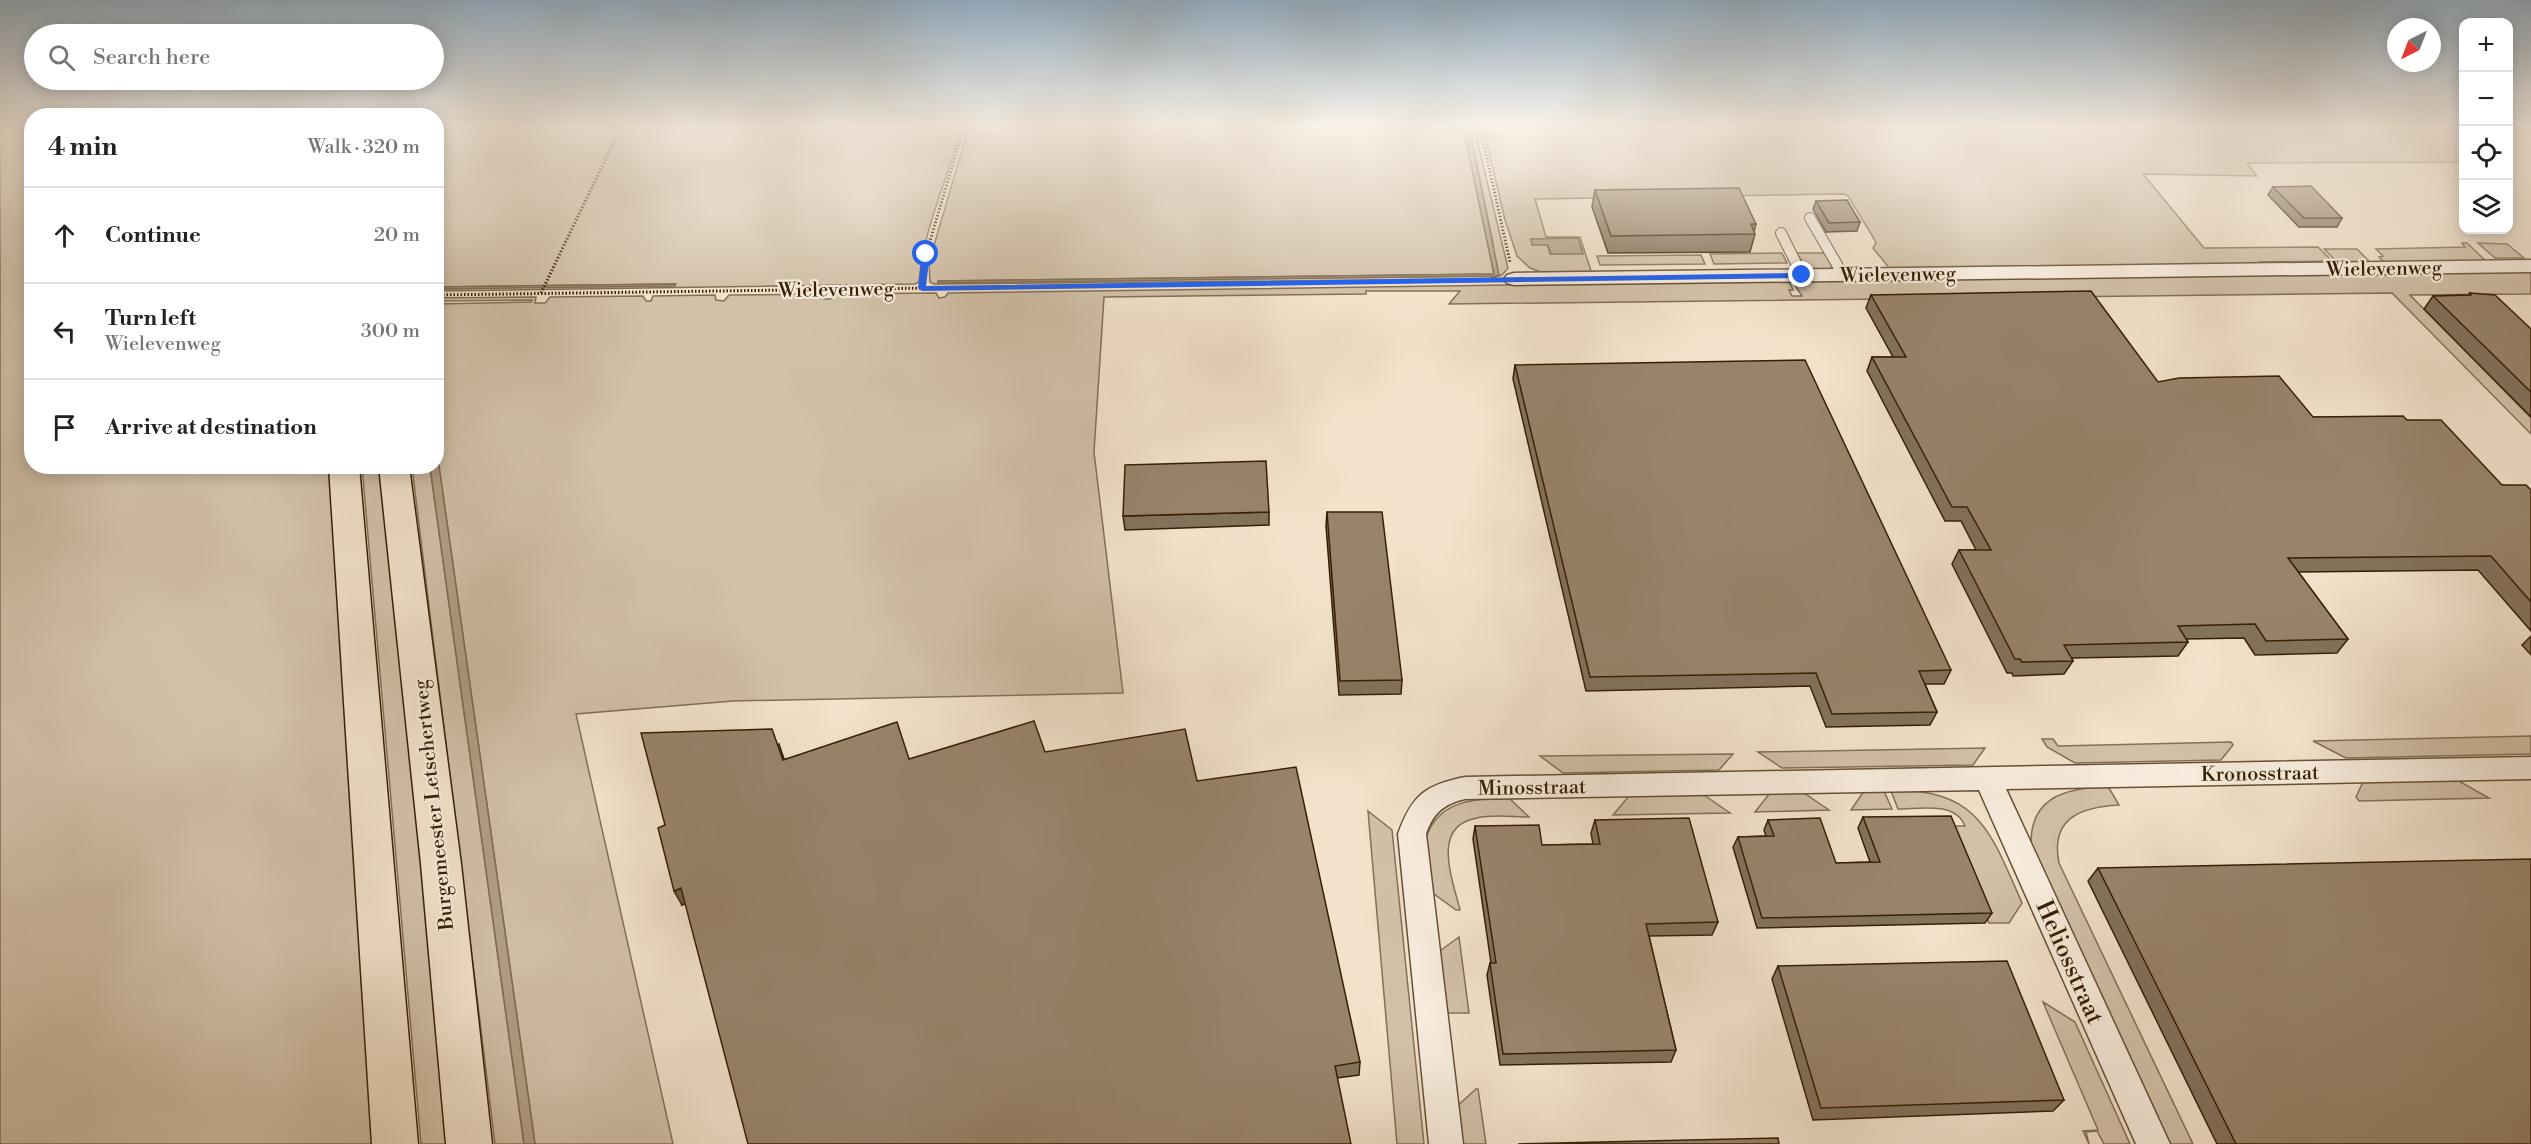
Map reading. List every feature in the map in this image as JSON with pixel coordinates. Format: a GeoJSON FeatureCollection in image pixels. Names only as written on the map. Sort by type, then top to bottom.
{"type":"FeatureCollection","features":[{"type":"Feature","properties":{"kind":"main road"},"geometry":{"type":"LineString","coordinates":[[345,474],[395,1144]]}},
{"type":"Feature","properties":{"kind":"main road","name":"Burgemeester Letschertweg"},"geometry":{"type":"LineString","coordinates":[[395,474],[441,864],[469,1144]]}},
{"type":"Feature","properties":{"kind":"street","name":"Wielevenweg"},"geometry":{"type":"LineString","coordinates":[[1514,279],[2531,266]]}},
{"type":"Feature","properties":{"kind":"street","name":"Kronosstraat"},"geometry":{"type":"LineString","coordinates":[[1988,779],[2531,768]]}},
{"type":"Feature","properties":{"kind":"street","name":"Minosstraat"},"geometry":{"type":"LineString","coordinates":[[1446,1144],[1412,834],[1418,816],[1430,800],[1448,791],[1465,788],[1988,779]]}},
{"type":"Feature","properties":{"kind":"street","name":"Heliosstraat"},"geometry":{"type":"LineString","coordinates":[[1988,779],[2153,1144]]}},
{"type":"Feature","properties":{"kind":"lane"},"geometry":{"type":"LineString","coordinates":[[1810,218],[1843,275]]}},
{"type":"Feature","properties":{"kind":"lane"},"geometry":{"type":"LineString","coordinates":[[1780,233],[1802,275]]}},
{"type":"Feature","properties":{"kind":"path"},"geometry":{"type":"LineString","coordinates":[[541,293],[595,180]]}},
{"type":"Feature","properties":{"kind":"path"},"geometry":{"type":"LineString","coordinates":[[922,288],[926,254],[948,180]]}},
{"type":"Feature","properties":{"kind":"path"},"geometry":{"type":"LineString","coordinates":[[1492,180],[1514,279]]}},
{"type":"Feature","properties":{"kind":"path","name":"Wielevenweg"},"geometry":{"type":"LineString","coordinates":[[444,295],[1514,279]]}},
{"type":"Feature","properties":{"kind":"shaded area"},"geometry":{"type":"Polygon","coordinates":[[[0,180],[24,180],[24,474],[331,474],[375,1144],[0,1144],[0,180]]]}},
{"type":"Feature","properties":{"kind":"shaded area"},"geometry":{"type":"Polygon","coordinates":[[[444,180],[945,180],[925,243],[919,282],[915,284],[444,291],[444,289],[675,284],[444,287],[444,180]]]}},
{"type":"Feature","properties":{"kind":"shaded area"},"geometry":{"type":"Polygon","coordinates":[[[953,180],[1474,180],[1494,274],[938,281],[1495,276],[1493,243],[1480,180],[1487,180],[1508,268],[1502,275],[1489,279],[934,284],[930,282],[929,262],[953,180]]]}},
{"type":"Feature","properties":{"kind":"shaded area"},"geometry":{"type":"Polygon","coordinates":[[[1474,180],[1480,180],[1499,275],[1495,276],[938,283],[938,281],[1494,274],[1474,180]]]}},
{"type":"Feature","properties":{"kind":"shaded area"},"geometry":{"type":"Polygon","coordinates":[[[1496,180],[2148,180],[2204,248],[2318,247],[2332,261],[2260,262],[2263,265],[1890,270],[1873,248],[1876,243],[1873,237],[1848,196],[1844,194],[1535,199],[1546,237],[1580,237],[1592,274],[1553,274],[1530,268],[1517,256],[1496,180]],[[1578,238],[1531,239],[1532,244],[1547,245],[1550,254],[1583,253],[1578,238]]]}},
{"type":"Feature","properties":{"kind":"shaded area"},"geometry":{"type":"Polygon","coordinates":[[[1578,238],[1583,254],[1551,254],[1548,245],[1532,245],[1531,239],[1578,238]]]}},
{"type":"Feature","properties":{"kind":"shaded area"},"geometry":{"type":"Polygon","coordinates":[[[2462,243],[2467,243],[2487,262],[2385,263],[2379,257],[2383,256],[2376,249],[2465,247],[2462,243]]]}},
{"type":"Feature","properties":{"kind":"shaded area"},"geometry":{"type":"Polygon","coordinates":[[[2478,243],[2507,244],[2524,258],[2495,258],[2478,243]]]}},
{"type":"Feature","properties":{"kind":"shaded area"},"geometry":{"type":"Polygon","coordinates":[[[2324,249],[2357,249],[2371,263],[2346,264],[2343,260],[2336,261],[2324,249]]]}},
{"type":"Feature","properties":{"kind":"shaded area"},"geometry":{"type":"Polygon","coordinates":[[[1782,253],[1787,263],[1714,264],[1710,254],[1782,253]]]}},
{"type":"Feature","properties":{"kind":"shaded area"},"geometry":{"type":"Polygon","coordinates":[[[1796,253],[1825,253],[1834,271],[1809,271],[1796,253]]]}},
{"type":"Feature","properties":{"kind":"shaded area"},"geometry":{"type":"Polygon","coordinates":[[[1701,255],[1705,264],[1600,265],[1597,256],[1701,255]]]}},
{"type":"Feature","properties":{"kind":"shaded area"},"geometry":{"type":"Polygon","coordinates":[[[2531,272],[2531,294],[2410,295],[2531,418],[2531,434],[2392,293],[1449,304],[1460,291],[1104,297],[1094,452],[1123,693],[733,701],[576,714],[673,1144],[535,1144],[440,474],[444,474],[444,304],[531,302],[532,300],[444,301],[444,298],[536,297],[535,303],[545,303],[550,297],[643,296],[646,301],[651,301],[653,296],[715,295],[716,300],[724,301],[729,295],[824,294],[824,299],[831,299],[835,294],[936,293],[939,298],[945,297],[948,293],[1789,281],[1793,290],[1789,290],[1792,296],[1802,296],[1792,281],[2531,272]]]}},
{"type":"Feature","properties":{"kind":"shaded area"},"geometry":{"type":"Polygon","coordinates":[[[676,284],[675,286],[444,289],[444,287],[676,284]]]}},
{"type":"Feature","properties":{"kind":"shaded area"},"geometry":{"type":"Polygon","coordinates":[[[363,474],[385,474],[453,1144],[421,1144],[363,474]]]}},
{"type":"Feature","properties":{"kind":"shaded area"},"geometry":{"type":"Polygon","coordinates":[[[413,474],[431,474],[524,1144],[495,1144],[413,474]]]}},
{"type":"Feature","properties":{"kind":"shaded area"},"geometry":{"type":"Polygon","coordinates":[[[431,474],[440,474],[535,1144],[524,1144],[431,474]]]}},
{"type":"Feature","properties":{"kind":"shaded area"},"geometry":{"type":"Polygon","coordinates":[[[2531,736],[2531,754],[2346,758],[2313,741],[2531,736]]]}},
{"type":"Feature","properties":{"kind":"shaded area"},"geometry":{"type":"Polygon","coordinates":[[[2042,739],[2053,739],[2058,746],[2231,742],[2233,745],[2221,760],[2075,763],[2047,747],[2042,739]]]}},
{"type":"Feature","properties":{"kind":"shaded area"},"geometry":{"type":"Polygon","coordinates":[[[1985,748],[1973,765],[1782,768],[1758,752],[1985,748]]]}},
{"type":"Feature","properties":{"kind":"shaded area"},"geometry":{"type":"Polygon","coordinates":[[[1733,754],[1719,770],[1563,773],[1540,756],[1733,754]]]}},
{"type":"Feature","properties":{"kind":"shaded area"},"geometry":{"type":"Polygon","coordinates":[[[2457,780],[2489,798],[2359,801],[2356,797],[2363,782],[2457,780]]]}},
{"type":"Feature","properties":{"kind":"shaded area"},"geometry":{"type":"Polygon","coordinates":[[[2109,788],[2119,805],[2092,809],[2071,818],[2059,835],[2057,848],[2059,863],[2193,1144],[2166,1144],[2031,847],[2032,830],[2036,817],[2052,799],[2076,790],[2109,788]]]}},
{"type":"Feature","properties":{"kind":"shaded area"},"geometry":{"type":"Polygon","coordinates":[[[1864,791],[1884,791],[1892,809],[1851,810],[1864,791]]]}},
{"type":"Feature","properties":{"kind":"shaded area"},"geometry":{"type":"Polygon","coordinates":[[[1891,791],[1921,792],[1944,797],[1963,807],[1978,820],[2001,856],[2022,903],[2009,923],[1989,923],[1948,826],[1965,826],[1960,818],[1953,813],[1936,808],[1898,809],[1891,791]]]}},
{"type":"Feature","properties":{"kind":"shaded area"},"geometry":{"type":"Polygon","coordinates":[[[1770,793],[1804,793],[1829,810],[1755,812],[1770,793]]]}},
{"type":"Feature","properties":{"kind":"shaded area"},"geometry":{"type":"Polygon","coordinates":[[[1704,795],[1730,813],[1613,815],[1629,796],[1704,795]]]}},
{"type":"Feature","properties":{"kind":"shaded area"},"geometry":{"type":"Polygon","coordinates":[[[1509,798],[1529,817],[1477,818],[1462,823],[1454,832],[1449,843],[1448,856],[1460,910],[1456,910],[1430,891],[1426,838],[1432,825],[1448,809],[1459,804],[1483,799],[1509,798]]]}},
{"type":"Feature","properties":{"kind":"shaded area"},"geometry":{"type":"Polygon","coordinates":[[[1368,811],[1392,830],[1424,1144],[1397,1144],[1368,811]]]}},
{"type":"Feature","properties":{"kind":"shaded area"},"geometry":{"type":"Polygon","coordinates":[[[1459,937],[1469,1013],[1444,1013],[1437,953],[1459,937]]]}},
{"type":"Feature","properties":{"kind":"shaded area"},"geometry":{"type":"Polygon","coordinates":[[[2043,1002],[2075,1022],[2130,1144],[2104,1144],[2097,1131],[2086,1132],[2089,1144],[2083,1131],[2098,1130],[2043,1002]]]}},
{"type":"Feature","properties":{"kind":"shaded area"},"geometry":{"type":"Polygon","coordinates":[[[1478,1089],[1486,1144],[1460,1144],[1455,1108],[1478,1089]]]}},
{"type":"Feature","properties":{"kind":"building"},"geometry":{"type":"Polygon","coordinates":[[[2311,186],[2342,218],[2304,218],[2273,187],[2311,186]]]}},
{"type":"Feature","properties":{"kind":"building"},"geometry":{"type":"Polygon","coordinates":[[[1739,188],[1756,224],[1751,224],[1755,234],[1611,236],[1595,190],[1739,188]]]}},
{"type":"Feature","properties":{"kind":"building"},"geometry":{"type":"Polygon","coordinates":[[[1847,200],[1860,222],[1829,223],[1816,201],[1847,200]]]}},
{"type":"Feature","properties":{"kind":"building"},"geometry":{"type":"Polygon","coordinates":[[[2091,291],[2158,382],[2179,378],[2279,376],[2313,417],[2403,416],[2407,420],[2441,420],[2502,485],[2526,485],[2531,490],[2531,602],[2491,556],[2288,558],[2348,639],[2266,641],[2255,624],[2178,626],[2188,642],[2064,645],[2073,661],[2022,662],[2020,659],[2015,659],[1959,550],[1991,550],[1967,507],[1952,507],[1872,357],[1906,357],[1871,295],[2091,291]]]}},
{"type":"Feature","properties":{"kind":"building"},"geometry":{"type":"Polygon","coordinates":[[[2470,293],[2495,295],[2531,329],[2531,392],[2433,296],[2471,295],[2470,293]]]}},
{"type":"Feature","properties":{"kind":"building"},"geometry":{"type":"Polygon","coordinates":[[[1805,360],[1951,670],[1919,671],[1937,712],[1832,714],[1816,673],[1590,677],[1515,365],[1805,360]]]}},
{"type":"Feature","properties":{"kind":"building"},"geometry":{"type":"Polygon","coordinates":[[[1266,461],[1269,512],[1123,516],[1125,465],[1266,461]]]}},
{"type":"Feature","properties":{"kind":"building"},"geometry":{"type":"Polygon","coordinates":[[[1327,512],[1382,512],[1402,680],[1340,681],[1327,512]]]}},
{"type":"Feature","properties":{"kind":"building"},"geometry":{"type":"Polygon","coordinates":[[[1034,721],[1045,752],[1185,729],[1197,781],[1296,767],[1360,1062],[1335,1066],[1351,1144],[748,1144],[681,888],[674,891],[658,828],[665,825],[641,733],[772,729],[783,760],[897,722],[909,759],[1034,721]]]}},
{"type":"Feature","properties":{"kind":"building"},"geometry":{"type":"Polygon","coordinates":[[[1951,816],[1992,913],[1762,918],[1738,837],[1774,836],[1768,820],[1820,818],[1836,863],[1880,862],[1863,817],[1951,816]]]}},
{"type":"Feature","properties":{"kind":"building"},"geometry":{"type":"Polygon","coordinates":[[[1689,818],[1718,922],[1646,924],[1676,1050],[1503,1054],[1490,963],[1496,963],[1475,826],[1539,825],[1542,845],[1600,844],[1595,820],[1689,818]]]}},
{"type":"Feature","properties":{"kind":"building"},"geometry":{"type":"Polygon","coordinates":[[[2531,859],[2531,1144],[2236,1144],[2098,868],[2531,859]]]}},
{"type":"Feature","properties":{"kind":"building"},"geometry":{"type":"Polygon","coordinates":[[[2007,961],[2064,1100],[1821,1108],[1778,966],[2007,961]]]}},
{"type":"Feature","properties":{"kind":"building"},"geometry":{"type":"Polygon","coordinates":[[[1778,1138],[1779,1144],[1518,1144],[1778,1138]]]}},
{"type":"Feature","properties":{"kind":"route"},"geometry":{"type":"LineString","coordinates":[[926,254],[922,288],[1802,275]]}}]}
